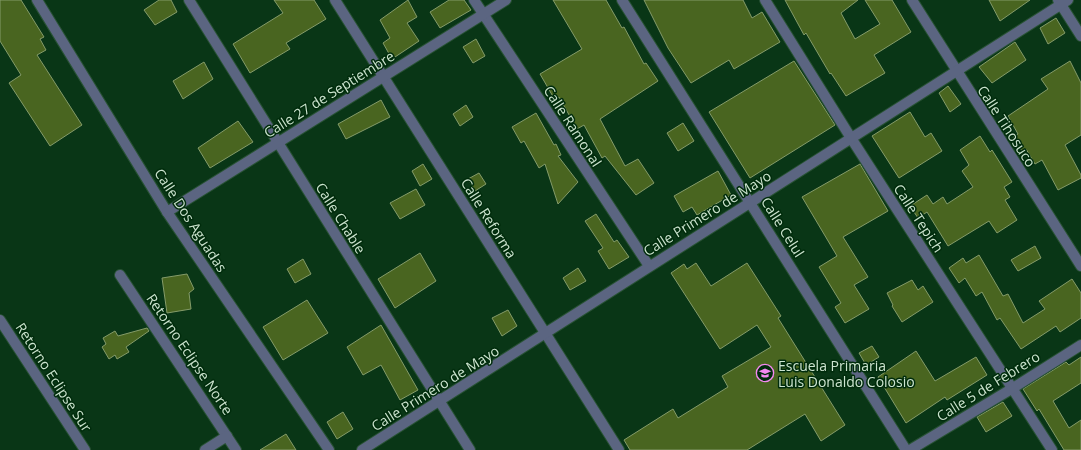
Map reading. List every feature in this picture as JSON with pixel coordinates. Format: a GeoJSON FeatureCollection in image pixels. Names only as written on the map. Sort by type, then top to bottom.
{"type":"FeatureCollection","features":[{"type":"Feature","properties":{"kind":"street","name":"Calle Dos Aguadas"},"geometry":{"type":"LineString","coordinates":[[37,0],[167,212],[329,450]]}},
{"type":"Feature","properties":{"kind":"street","name":"Calle Chable"},"geometry":{"type":"LineString","coordinates":[[189,0],[470,450]]}},
{"type":"Feature","properties":{"kind":"street","name":"Calle Reforma"},"geometry":{"type":"LineString","coordinates":[[335,0],[619,450]]}},
{"type":"Feature","properties":{"kind":"street","name":"Calle Ramonal"},"geometry":{"type":"LineString","coordinates":[[474,0],[649,266]]}},
{"type":"Feature","properties":{"kind":"street","name":"Calle 27 de Septiembre"},"geometry":{"type":"LineString","coordinates":[[167,212],[506,0]]}},
{"type":"Feature","properties":{"kind":"street","name":"Calle Celul"},"geometry":{"type":"LineString","coordinates":[[622,0],[751,202],[906,450]]}},
{"type":"Feature","properties":{"kind":"street","name":"Calle Tepich"},"geometry":{"type":"LineString","coordinates":[[765,0],[851,138],[1052,450]]}},
{"type":"Feature","properties":{"kind":"street","name":"Calle Tihosuco"},"geometry":{"type":"LineString","coordinates":[[912,0],[956,72],[1081,266]]}},
{"type":"Feature","properties":{"kind":"street","name":"Calle Primero de Mayo"},"geometry":{"type":"LineString","coordinates":[[362,450],[440,402],[649,266],[956,72],[1062,1]]}},
{"type":"Feature","properties":{"kind":"street"},"geometry":{"type":"LineString","coordinates":[[1062,1],[1081,36]]}},
{"type":"Feature","properties":{"kind":"street","name":"Retorno Eclipse Norte"},"geometry":{"type":"LineString","coordinates":[[120,275],[236,450]]}},
{"type":"Feature","properties":{"kind":"street","name":"Retorno Eclipse Sur"},"geometry":{"type":"LineString","coordinates":[[0,320],[85,450]]}},
{"type":"Feature","properties":{"kind":"street","name":"Calle 5 de Febrero"},"geometry":{"type":"LineString","coordinates":[[910,450],[1081,345]]}},
{"type":"Feature","properties":{"kind":"street"},"geometry":{"type":"LineString","coordinates":[[205,450],[227,436]]}},
{"type":"Feature","properties":{"kind":"building"},"geometry":{"type":"Polygon","coordinates":[[[0,0],[21,0],[44,37],[40,39],[46,50],[37,55],[82,125],[50,146],[9,83],[21,75],[0,41],[0,0]]]}},
{"type":"Feature","properties":{"kind":"building"},"geometry":{"type":"Polygon","coordinates":[[[159,0],[171,0],[177,12],[155,25],[144,10],[159,0]]]}},
{"type":"Feature","properties":{"kind":"building"},"geometry":{"type":"Polygon","coordinates":[[[274,0],[314,0],[326,19],[286,43],[290,49],[250,73],[233,44],[283,13],[274,0]]]}},
{"type":"Feature","properties":{"kind":"building"},"geometry":{"type":"Polygon","coordinates":[[[408,0],[417,17],[407,23],[419,41],[392,59],[383,43],[390,38],[380,20],[408,0]]]}},
{"type":"Feature","properties":{"kind":"building"},"geometry":{"type":"Polygon","coordinates":[[[449,0],[464,0],[471,10],[440,28],[430,12],[449,0]]]}},
{"type":"Feature","properties":{"kind":"building"},"geometry":{"type":"Polygon","coordinates":[[[553,0],[606,0],[622,28],[624,27],[644,64],[646,63],[658,81],[600,119],[625,166],[638,159],[654,183],[636,195],[605,156],[602,158],[584,125],[577,129],[559,97],[555,100],[540,74],[582,49],[553,0]]]}},
{"type":"Feature","properties":{"kind":"building"},"geometry":{"type":"Polygon","coordinates":[[[644,0],[743,0],[752,18],[762,12],[780,42],[734,69],[729,60],[691,83],[668,48],[644,0]]]}},
{"type":"Feature","properties":{"kind":"building"},"geometry":{"type":"Polygon","coordinates":[[[785,0],[858,0],[841,13],[855,39],[880,24],[865,0],[892,0],[911,32],[874,55],[885,73],[846,96],[831,73],[830,74],[806,33],[804,35],[785,0]]]}},
{"type":"Feature","properties":{"kind":"building"},"geometry":{"type":"Polygon","coordinates":[[[989,0],[1030,0],[1000,21],[989,0]]]}},
{"type":"Feature","properties":{"kind":"building"},"geometry":{"type":"Polygon","coordinates":[[[1056,18],[1065,33],[1048,44],[1040,28],[1056,18]]]}},
{"type":"Feature","properties":{"kind":"building"},"geometry":{"type":"Polygon","coordinates":[[[476,39],[485,56],[473,63],[463,47],[476,39]]]}},
{"type":"Feature","properties":{"kind":"building"},"geometry":{"type":"Polygon","coordinates":[[[1015,42],[1026,60],[992,83],[979,67],[1015,42]]]}},
{"type":"Feature","properties":{"kind":"building"},"geometry":{"type":"Polygon","coordinates":[[[794,61],[835,125],[750,178],[709,112],[794,61]]]}},
{"type":"Feature","properties":{"kind":"building"},"geometry":{"type":"Polygon","coordinates":[[[1070,61],[1081,83],[1081,135],[1065,145],[1081,175],[1081,178],[1058,190],[1042,160],[1035,164],[1026,149],[1022,151],[1013,137],[1018,134],[1008,116],[1048,89],[1041,79],[1070,61]]]}},
{"type":"Feature","properties":{"kind":"building"},"geometry":{"type":"Polygon","coordinates":[[[204,62],[213,79],[183,99],[173,81],[204,62]]]}},
{"type":"Feature","properties":{"kind":"building"},"geometry":{"type":"Polygon","coordinates":[[[948,86],[961,104],[950,112],[939,93],[948,86]]]}},
{"type":"Feature","properties":{"kind":"building"},"geometry":{"type":"Polygon","coordinates":[[[381,100],[390,117],[346,139],[338,124],[381,100]]]}},
{"type":"Feature","properties":{"kind":"building"},"geometry":{"type":"Polygon","coordinates":[[[466,105],[473,117],[460,126],[453,114],[466,105]]]}},
{"type":"Feature","properties":{"kind":"building"},"geometry":{"type":"Polygon","coordinates":[[[910,112],[925,137],[931,133],[942,151],[899,178],[872,136],[910,112]]]}},
{"type":"Feature","properties":{"kind":"building"},"geometry":{"type":"Polygon","coordinates":[[[536,113],[554,145],[556,144],[561,155],[558,156],[578,182],[558,204],[545,164],[539,168],[524,141],[521,143],[512,127],[536,113]]]}},
{"type":"Feature","properties":{"kind":"building"},"geometry":{"type":"Polygon","coordinates":[[[238,121],[253,142],[210,168],[198,148],[238,121]]]}},
{"type":"Feature","properties":{"kind":"building"},"geometry":{"type":"Polygon","coordinates":[[[683,123],[694,141],[678,151],[667,133],[683,123]]]}},
{"type":"Feature","properties":{"kind":"building"},"geometry":{"type":"Polygon","coordinates":[[[980,136],[990,152],[992,150],[1012,182],[1004,187],[1010,197],[1005,200],[1017,220],[997,233],[989,221],[948,246],[927,212],[918,218],[910,206],[927,195],[933,204],[943,197],[947,204],[973,187],[962,171],[969,165],[960,150],[980,136]]]}},
{"type":"Feature","properties":{"kind":"building"},"geometry":{"type":"Polygon","coordinates":[[[423,164],[432,179],[420,186],[412,171],[423,164]]]}},
{"type":"Feature","properties":{"kind":"building"},"geometry":{"type":"Polygon","coordinates":[[[860,164],[888,211],[843,237],[868,277],[854,285],[869,309],[845,323],[835,307],[841,303],[819,267],[837,256],[802,197],[860,164]]]}},
{"type":"Feature","properties":{"kind":"building"},"geometry":{"type":"Polygon","coordinates":[[[718,171],[731,195],[697,215],[692,207],[683,212],[674,196],[718,171]]]}},
{"type":"Feature","properties":{"kind":"building"},"geometry":{"type":"Polygon","coordinates":[[[479,173],[486,184],[475,191],[468,179],[479,173]]]}},
{"type":"Feature","properties":{"kind":"building"},"geometry":{"type":"Polygon","coordinates":[[[416,189],[425,205],[400,219],[390,203],[416,189]]]}},
{"type":"Feature","properties":{"kind":"building"},"geometry":{"type":"Polygon","coordinates":[[[596,214],[614,242],[617,240],[629,257],[609,269],[598,251],[603,248],[585,221],[596,214]]]}},
{"type":"Feature","properties":{"kind":"building"},"geometry":{"type":"Polygon","coordinates":[[[1035,246],[1041,258],[1018,271],[1011,260],[1035,246]]]}},
{"type":"Feature","properties":{"kind":"building"},"geometry":{"type":"Polygon","coordinates":[[[420,253],[436,281],[395,308],[378,279],[420,253]]]}},
{"type":"Feature","properties":{"kind":"building"},"geometry":{"type":"Polygon","coordinates":[[[979,255],[1003,296],[1008,294],[1023,323],[1045,309],[1039,301],[1072,279],[1081,293],[1081,318],[1060,332],[1056,326],[1021,349],[1000,318],[997,320],[982,292],[976,296],[965,278],[959,283],[949,268],[963,258],[966,263],[979,255]]]}},
{"type":"Feature","properties":{"kind":"building"},"geometry":{"type":"Polygon","coordinates":[[[303,259],[311,274],[295,283],[287,269],[303,259]]]}},
{"type":"Feature","properties":{"kind":"building","name":"Escuela Primaria Luis Donaldo Colosio"},"geometry":{"type":"Polygon","coordinates":[[[696,263],[711,286],[747,263],[781,316],[778,318],[845,425],[821,441],[805,414],[747,450],[630,450],[624,440],[673,409],[678,418],[728,387],[722,376],[771,347],[757,325],[720,349],[671,273],[684,264],[687,269],[696,263]]]}},
{"type":"Feature","properties":{"kind":"building"},"geometry":{"type":"Polygon","coordinates":[[[578,268],[586,281],[570,290],[563,278],[578,268]]]}},
{"type":"Feature","properties":{"kind":"building"},"geometry":{"type":"Polygon","coordinates":[[[187,274],[194,289],[189,293],[191,309],[167,313],[162,278],[187,274]]]}},
{"type":"Feature","properties":{"kind":"building"},"geometry":{"type":"Polygon","coordinates":[[[912,280],[918,290],[923,286],[933,302],[902,322],[892,306],[893,305],[887,293],[912,280]]]}},
{"type":"Feature","properties":{"kind":"building"},"geometry":{"type":"Polygon","coordinates":[[[307,300],[328,333],[283,360],[263,327],[307,300]]]}},
{"type":"Feature","properties":{"kind":"building"},"geometry":{"type":"Polygon","coordinates":[[[508,310],[517,326],[502,336],[492,318],[508,310]]]}},
{"type":"Feature","properties":{"kind":"building"},"geometry":{"type":"Polygon","coordinates":[[[381,325],[418,390],[400,400],[381,365],[363,375],[347,347],[381,325]]]}},
{"type":"Feature","properties":{"kind":"building"},"geometry":{"type":"Polygon","coordinates":[[[147,328],[149,331],[126,347],[129,352],[117,359],[115,355],[109,359],[102,347],[106,344],[103,338],[115,331],[118,336],[147,328]]]}},
{"type":"Feature","properties":{"kind":"building"},"geometry":{"type":"Polygon","coordinates":[[[872,346],[879,357],[866,365],[859,353],[872,346]]]}},
{"type":"Feature","properties":{"kind":"building"},"geometry":{"type":"Polygon","coordinates":[[[916,351],[935,381],[976,357],[987,375],[947,400],[945,397],[906,423],[878,377],[916,351]]]}},
{"type":"Feature","properties":{"kind":"building"},"geometry":{"type":"Polygon","coordinates":[[[1081,357],[1081,383],[1053,401],[1069,428],[1081,420],[1081,450],[1064,450],[1039,409],[1037,411],[1023,389],[1066,362],[1069,365],[1081,357]]]}},
{"type":"Feature","properties":{"kind":"building"},"geometry":{"type":"Polygon","coordinates":[[[1003,402],[1012,416],[986,432],[977,417],[1003,402]]]}},
{"type":"Feature","properties":{"kind":"building"},"geometry":{"type":"Polygon","coordinates":[[[343,412],[353,429],[337,439],[327,422],[343,412]]]}},
{"type":"Feature","properties":{"kind":"building"},"geometry":{"type":"Polygon","coordinates":[[[286,434],[296,450],[260,450],[286,434]]]}},
{"type":"Feature","properties":{"kind":"place","name":"Escuela Primaria Luis Donaldo Colosio"},"geometry":{"type":"Point","coordinates":[765,373]}}]}
